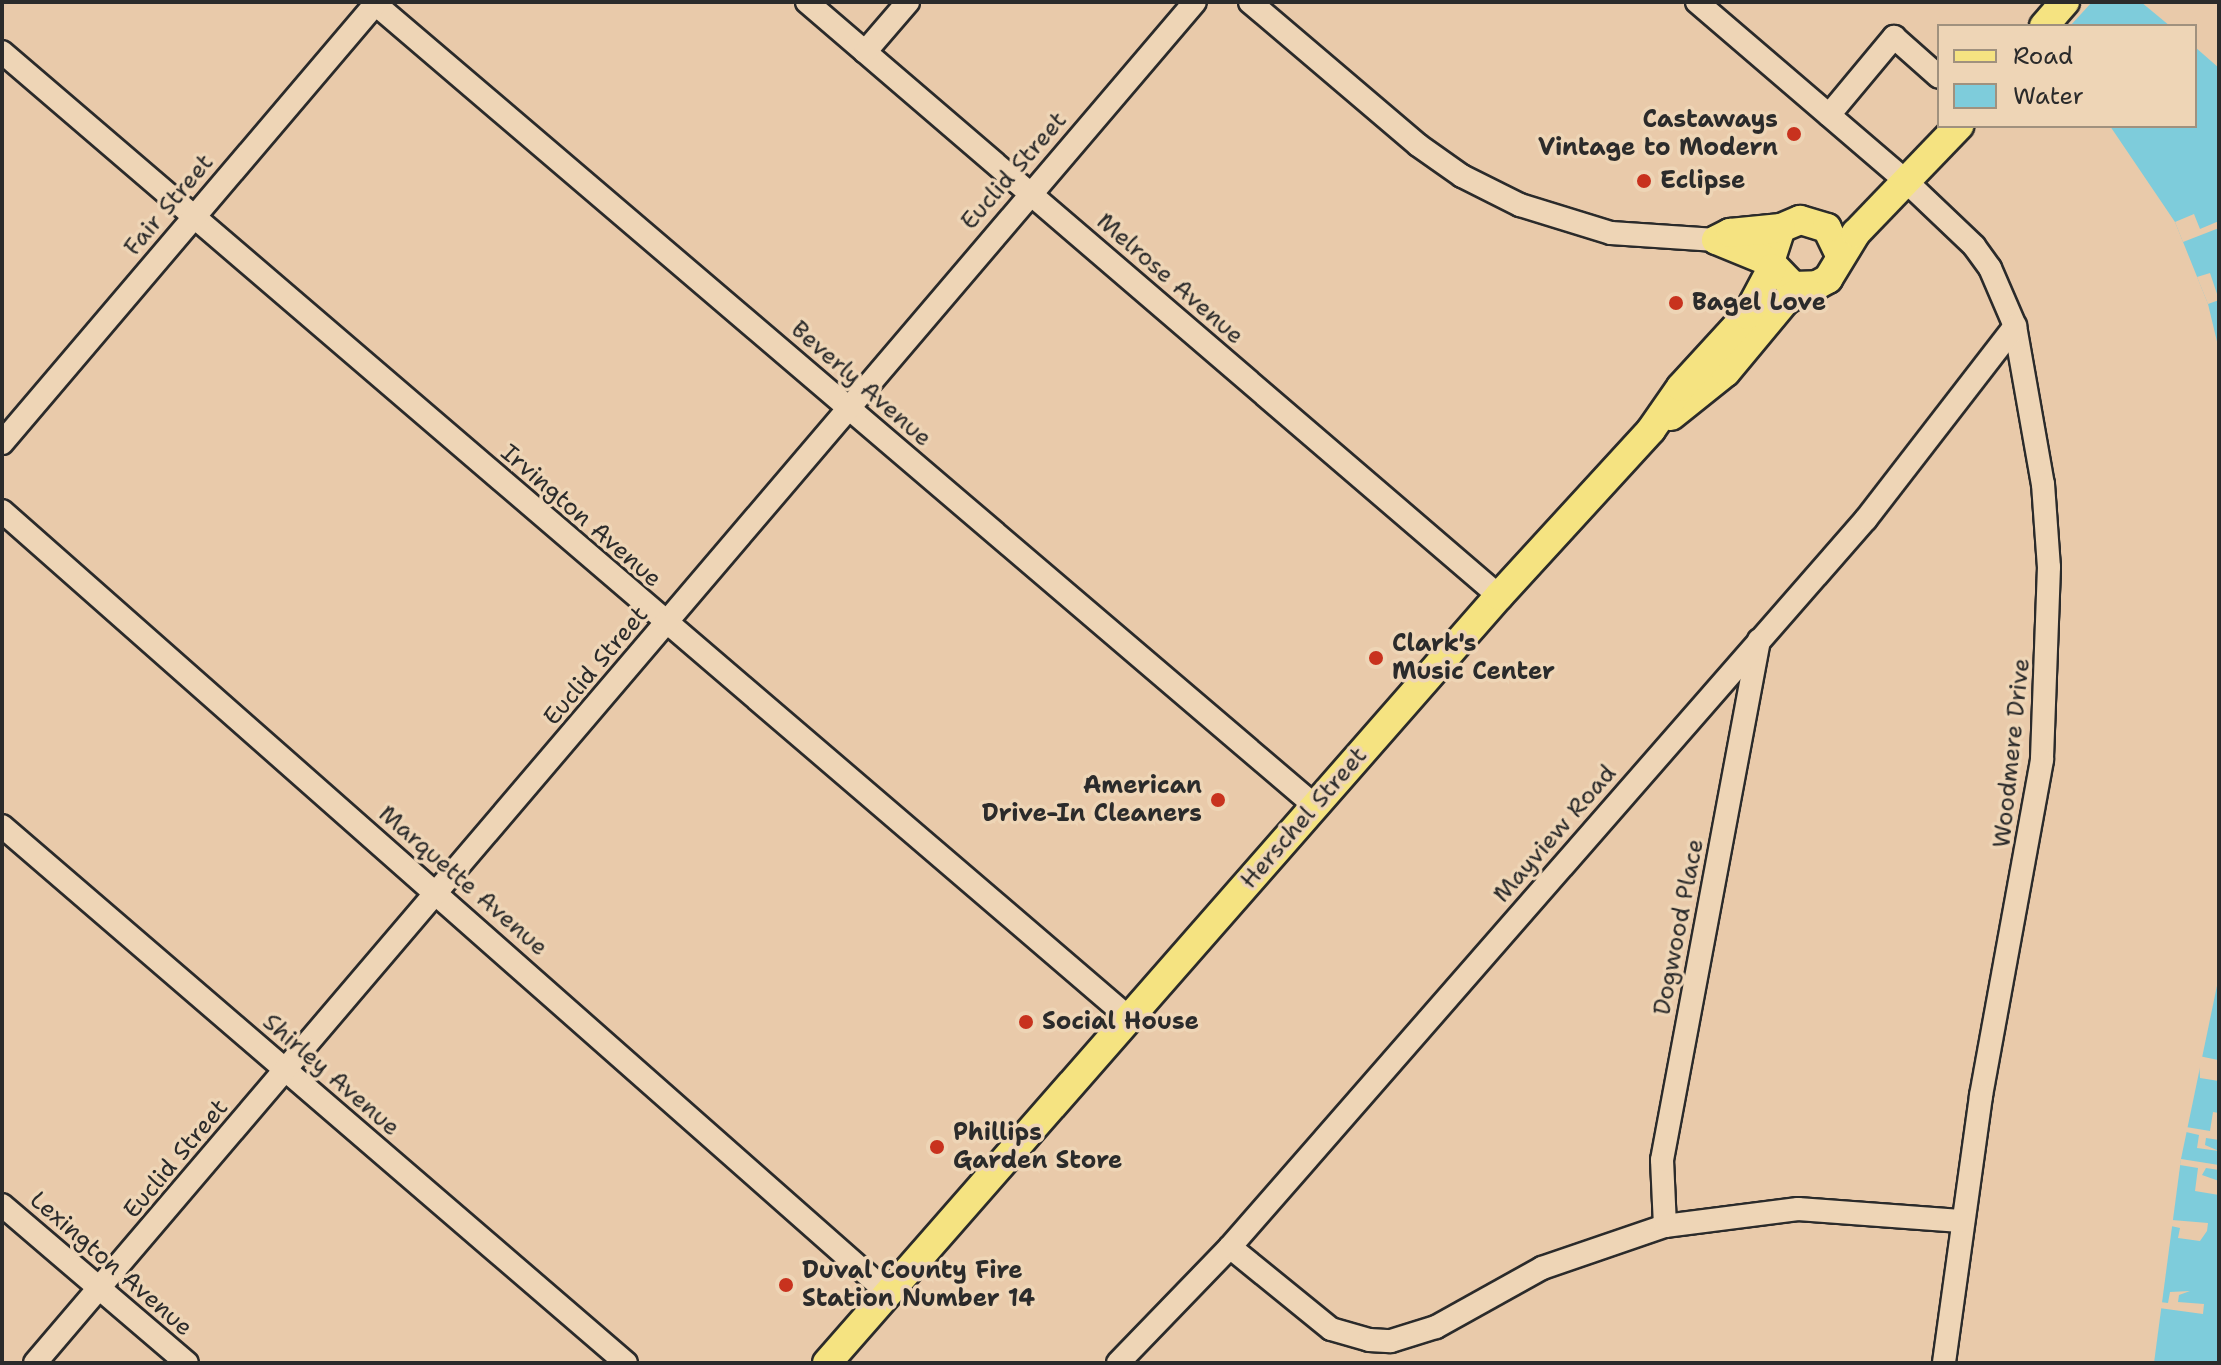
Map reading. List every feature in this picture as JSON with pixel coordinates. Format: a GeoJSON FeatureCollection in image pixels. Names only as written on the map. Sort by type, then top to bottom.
{"type":"FeatureCollection","features":[{"type":"Feature","properties":{"kind":"main road"},"geometry":{"type":"LineString","coordinates":[[2024,24],[2042,2]]}},
{"type":"Feature","properties":{"kind":"main road"},"geometry":{"type":"LineString","coordinates":[[2046,24],[2065,2]]}},
{"type":"Feature","properties":{"kind":"main road"},"geometry":{"type":"LineString","coordinates":[[1651,430],[1726,372],[1785,301],[1805,288],[1828,279],[1840,255],[1902,178],[1937,127]]}},
{"type":"Feature","properties":{"kind":"main road"},"geometry":{"type":"LineString","coordinates":[[1716,240],[1730,233],[1781,228],[1800,220],[1816,221],[1853,209],[1902,178],[1957,128]]}},
{"type":"Feature","properties":{"kind":"main road"},"geometry":{"type":"LineString","coordinates":[[1816,221],[1837,241],[1840,255]]}},
{"type":"Feature","properties":{"kind":"main road","name":"Herschel Street"},"geometry":{"type":"LineString","coordinates":[[827,1363],[1499,596],[1651,430],[1681,387],[1747,315],[1771,265],[1781,228]]}},
{"type":"Feature","properties":{"kind":"main road"},"geometry":{"type":"LineString","coordinates":[[1716,240],[1771,265],[1793,286],[1805,288]]}},
{"type":"Feature","properties":{"kind":"street","name":"Melrose Avenue"},"geometry":{"type":"LineString","coordinates":[[807,2],[1499,596]]}},
{"type":"Feature","properties":{"kind":"street"},"geometry":{"type":"LineString","coordinates":[[865,52],[908,2]]}},
{"type":"Feature","properties":{"kind":"street","name":"Euclid Street"},"geometry":{"type":"LineString","coordinates":[[35,1363],[439,894],[1028,192],[1195,2]]}},
{"type":"Feature","properties":{"kind":"street"},"geometry":{"type":"LineString","coordinates":[[1250,2],[1418,145],[1497,194],[1586,228],[1716,240]]}},
{"type":"Feature","properties":{"kind":"street","name":"Woodmere Drive"},"geometry":{"type":"LineString","coordinates":[[1697,2],[1902,178],[1974,246],[1990,268],[2015,326],[2043,484],[2049,567],[2047,703],[2028,853],[1961,1221],[1944,1363]]}},
{"type":"Feature","properties":{"kind":"street","name":"Fair Street"},"geometry":{"type":"LineString","coordinates":[[2,443],[375,3]]}},
{"type":"Feature","properties":{"kind":"street","name":"Beverly Avenue"},"geometry":{"type":"LineString","coordinates":[[375,3],[1315,806]]}},
{"type":"Feature","properties":{"kind":"street"},"geometry":{"type":"LineString","coordinates":[[1829,115],[1894,37],[1937,75]]}},
{"type":"Feature","properties":{"kind":"street","name":"Irvington Avenue"},"geometry":{"type":"LineString","coordinates":[[2,52],[1129,1018]]}},
{"type":"Feature","properties":{"kind":"street","name":"Mayview Road"},"geometry":{"type":"LineString","coordinates":[[1118,1363],[1230,1247],[1876,506],[2015,326]]}},
{"type":"Feature","properties":{"kind":"street","name":"Marquette Avenue"},"geometry":{"type":"LineString","coordinates":[[2,511],[888,1293]]}},
{"type":"Feature","properties":{"kind":"street","name":"Dogwood Place"},"geometry":{"type":"LineString","coordinates":[[1665,1226],[1662,1160],[1760,638]]}},
{"type":"Feature","properties":{"kind":"street","name":"Shirley Avenue"},"geometry":{"type":"LineString","coordinates":[[2,826],[626,1363]]}},
{"type":"Feature","properties":{"kind":"street","name":"Lexington Avenue"},"geometry":{"type":"LineString","coordinates":[[2,1205],[187,1363]]}},
{"type":"Feature","properties":{"kind":"street"},"geometry":{"type":"LineString","coordinates":[[1230,1247],[1331,1329],[1369,1340],[1391,1341],[1436,1327],[1542,1268],[1665,1226],[1798,1209],[1961,1221]]}},
{"type":"Feature","properties":{"kind":"water"},"geometry":{"type":"Polygon","coordinates":[[[1989,2],[2141,2],[2168,24],[2011,24],[1989,2]]]}},
{"type":"Feature","properties":{"kind":"water"},"geometry":{"type":"Polygon","coordinates":[[[2197,49],[2219,68],[2219,350],[2208,304],[2175,222],[2111,128],[2197,128],[2197,49]]]}},
{"type":"Feature","properties":{"kind":"water"},"geometry":{"type":"Polygon","coordinates":[[[2219,976],[2219,1363],[2154,1363],[2181,1159],[2219,976]]]}},
{"type":"Feature","properties":{"kind":"pier"},"geometry":{"type":"Polygon","coordinates":[[[1991,2],[2092,2],[2072,24],[2005,24],[1987,6],[1991,2]]]}},
{"type":"Feature","properties":{"kind":"pier"},"geometry":{"type":"Polygon","coordinates":[[[2194,214],[2200,229],[2219,221],[2219,228],[2183,242],[2175,222],[2194,214]]]}},
{"type":"Feature","properties":{"kind":"pier"},"geometry":{"type":"Polygon","coordinates":[[[2210,273],[2219,300],[2208,304],[2197,277],[2210,273]]]}},
{"type":"Feature","properties":{"kind":"pier"},"geometry":{"type":"Polygon","coordinates":[[[2199,1056],[2218,1060],[2219,1056],[2219,1081],[2200,1078],[2199,1056]]]}},
{"type":"Feature","properties":{"kind":"pier"},"geometry":{"type":"Polygon","coordinates":[[[2213,1112],[2219,1113],[2219,1140],[2206,1138],[2205,1145],[2219,1151],[2197,1148],[2199,1135],[2186,1132],[2186,1127],[2210,1131],[2213,1112]]]}},
{"type":"Feature","properties":{"kind":"pier"},"geometry":{"type":"Polygon","coordinates":[[[2181,1159],[2219,1165],[2219,1170],[2206,1168],[2202,1175],[2219,1181],[2219,1195],[2195,1191],[2198,1168],[2180,1165],[2181,1159]]]}},
{"type":"Feature","properties":{"kind":"pier"},"geometry":{"type":"Polygon","coordinates":[[[2172,1220],[2208,1223],[2207,1231],[2200,1241],[2178,1238],[2180,1228],[2171,1226],[2172,1220]]]}},
{"type":"Feature","properties":{"kind":"pier"},"geometry":{"type":"Polygon","coordinates":[[[2190,1291],[2179,1295],[2178,1302],[2204,1304],[2203,1314],[2159,1308],[2160,1302],[2168,1303],[2170,1292],[2190,1291]]]}},
{"type":"Feature","properties":{"kind":"place","name":"Castaways Vintage to Modern"},"geometry":{"type":"Point","coordinates":[1794,134]}},
{"type":"Feature","properties":{"kind":"place","name":"Eclipse"},"geometry":{"type":"Point","coordinates":[1644,181]}},
{"type":"Feature","properties":{"kind":"place","name":"Bagel Love"},"geometry":{"type":"Point","coordinates":[1676,303]}},
{"type":"Feature","properties":{"kind":"place","name":"Clark's Music Center"},"geometry":{"type":"Point","coordinates":[1376,658]}},
{"type":"Feature","properties":{"kind":"place","name":"American Drive-In Cleaners"},"geometry":{"type":"Point","coordinates":[1218,800]}},
{"type":"Feature","properties":{"kind":"place","name":"Social House"},"geometry":{"type":"Point","coordinates":[1026,1022]}},
{"type":"Feature","properties":{"kind":"place","name":"Phillips Garden Store"},"geometry":{"type":"Point","coordinates":[937,1147]}},
{"type":"Feature","properties":{"kind":"place","name":"Duval County Fire Station Number 14"},"geometry":{"type":"Point","coordinates":[786,1285]}}]}
